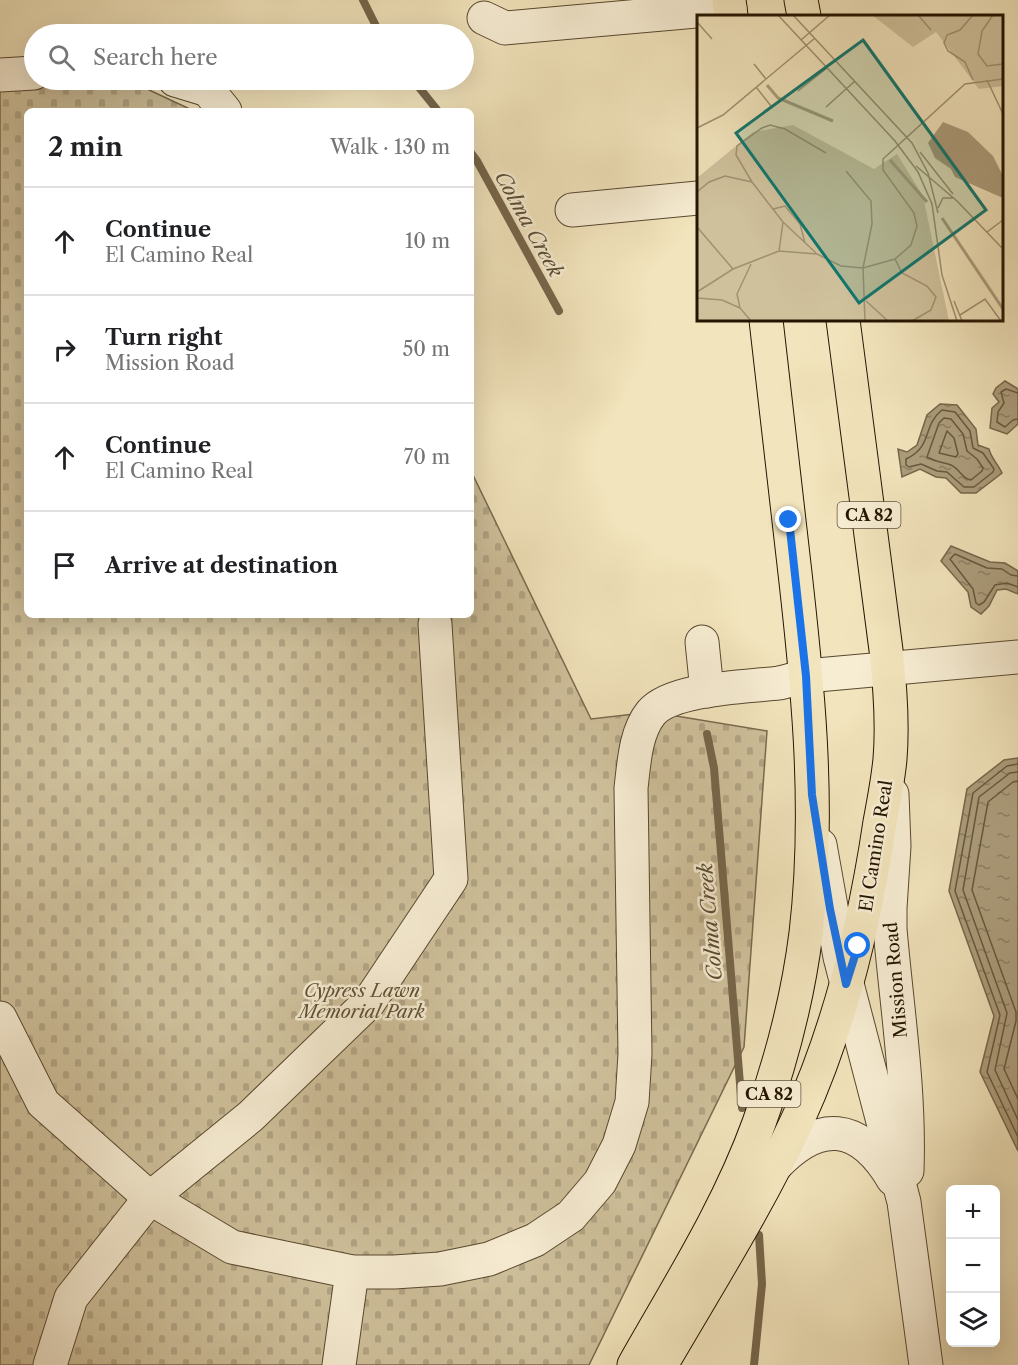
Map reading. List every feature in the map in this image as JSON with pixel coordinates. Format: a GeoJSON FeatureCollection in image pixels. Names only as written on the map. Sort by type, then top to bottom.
{"type":"FeatureCollection","features":[{"type":"Feature","properties":{"kind":"main road"},"geometry":{"type":"LineString","coordinates":[[801,0],[804,15]]}},
{"type":"Feature","properties":{"kind":"main road","name":"CA 82"},"geometry":{"type":"LineString","coordinates":[[633,1365],[706,1236],[735,1180],[758,1126],[776,1072],[796,988],[805,935],[810,880],[812,795],[806,676],[766,321]]}},
{"type":"Feature","properties":{"kind":"main road","name":"El Camino Real"},"geometry":{"type":"LineString","coordinates":[[662,1365],[774,1167],[808,1094],[858,946],[871,882],[890,757],[888,668],[843,321]]}},
{"type":"Feature","properties":{"kind":"street"},"geometry":{"type":"LineString","coordinates":[[484,18],[505,28],[730,8]]}},
{"type":"Feature","properties":{"kind":"street"},"geometry":{"type":"LineString","coordinates":[[0,75],[24,74]]}},
{"type":"Feature","properties":{"kind":"street"},"geometry":{"type":"LineString","coordinates":[[208,90],[223,108]]}},
{"type":"Feature","properties":{"kind":"street"},"geometry":{"type":"LineString","coordinates":[[572,210],[697,198]]}},
{"type":"Feature","properties":{"kind":"street"},"geometry":{"type":"LineString","coordinates":[[50,1365],[71,1298],[150,1198],[251,1116],[369,1002],[451,879],[435,624]]}},
{"type":"Feature","properties":{"kind":"street"},"geometry":{"type":"LineString","coordinates":[[702,642],[707,691]]}},
{"type":"Feature","properties":{"kind":"street"},"geometry":{"type":"LineString","coordinates":[[0,1018],[44,1103],[150,1198],[232,1247],[352,1272],[440,1269],[489,1259],[535,1240],[571,1216],[600,1182],[619,1145],[632,1102],[635,1054],[631,788],[640,732],[652,712],[674,699],[707,691],[783,682],[806,676],[1018,657]]}},
{"type":"Feature","properties":{"kind":"street","name":"Mission Road"},"geometry":{"type":"LineString","coordinates":[[890,757],[894,846],[890,929],[908,1127],[904,1202]]}},
{"type":"Feature","properties":{"kind":"street","name":"Mission Road"},"geometry":{"type":"LineString","coordinates":[[812,795],[830,909],[846,984],[904,1202],[926,1365]]}},
{"type":"Feature","properties":{"kind":"street","name":"Mission Road"},"geometry":{"type":"LineString","coordinates":[[774,1167],[790,1151],[811,1138],[830,1133],[850,1135],[870,1149],[880,1161],[898,1188],[904,1202]]}},
{"type":"Feature","properties":{"kind":"street"},"geometry":{"type":"LineString","coordinates":[[339,1365],[352,1272]]}},
{"type":"Feature","properties":{"kind":"green space","name":"Cypress Lawn Memorial Park"},"geometry":{"type":"Polygon","coordinates":[[[0,68],[24,76],[24,90],[149,90],[188,108],[24,108],[24,618],[474,618],[474,477],[591,719],[652,712],[767,731],[744,1047],[589,1365],[0,1365],[0,68]]]}},
{"type":"Feature","properties":{"kind":"water"},"geometry":{"type":"Polygon","coordinates":[[[1005,381],[1018,389],[1018,424],[1007,434],[990,428],[992,408],[999,402],[993,394],[996,388],[1005,381]]]}},
{"type":"Feature","properties":{"kind":"water"},"geometry":{"type":"Polygon","coordinates":[[[940,404],[957,405],[976,429],[978,445],[989,449],[1002,473],[976,493],[961,493],[946,478],[936,477],[920,469],[902,477],[898,449],[907,452],[917,445],[927,415],[940,404]]]}},
{"type":"Feature","properties":{"kind":"water"},"geometry":{"type":"Polygon","coordinates":[[[951,546],[990,562],[1005,563],[1018,571],[1018,594],[1006,589],[997,590],[989,606],[981,614],[971,607],[968,592],[941,561],[951,546]]]}},
{"type":"Feature","properties":{"kind":"water"},"geometry":{"type":"Polygon","coordinates":[[[1018,758],[1018,1151],[980,1072],[994,1016],[949,891],[967,789],[1004,760],[1018,758]]]}},
{"type":"Feature","properties":{"kind":"waterway","name":"Colma Creek"},"geometry":{"type":"LineString","coordinates":[[363,0],[375,24]]}},
{"type":"Feature","properties":{"kind":"waterway","name":"Colma Creek"},"geometry":{"type":"LineString","coordinates":[[421,90],[436,108]]}},
{"type":"Feature","properties":{"kind":"waterway","name":"Colma Creek"},"geometry":{"type":"LineString","coordinates":[[474,157],[559,311]]}},
{"type":"Feature","properties":{"kind":"waterway","name":"Colma Creek"},"geometry":{"type":"LineString","coordinates":[[707,734],[714,768],[742,1108]]}},
{"type":"Feature","properties":{"kind":"waterway","name":"Colma Creek"},"geometry":{"type":"LineString","coordinates":[[754,1365],[762,1284],[759,1235]]}},
{"type":"Feature","properties":{"kind":"route"},"geometry":{"type":"LineString","coordinates":[[789,520],[806,676],[812,795],[830,909],[846,984],[858,946]]}}]}
